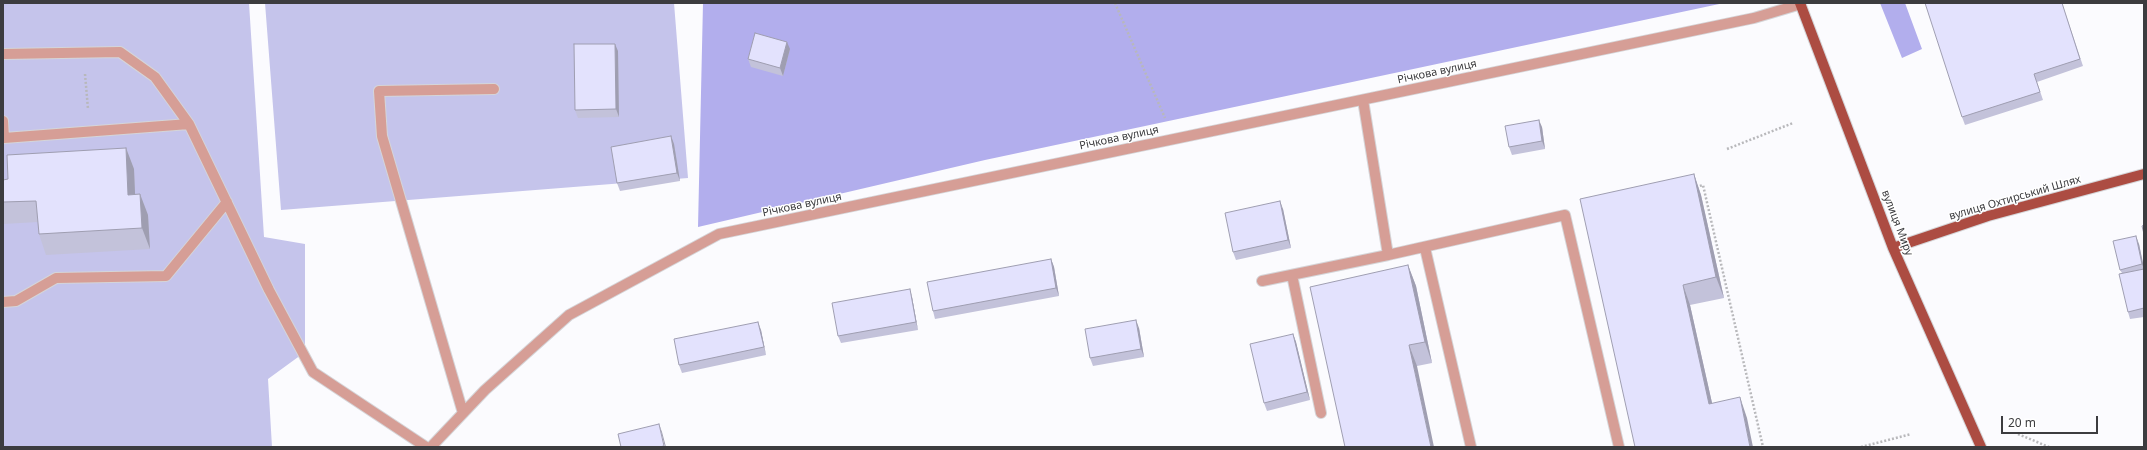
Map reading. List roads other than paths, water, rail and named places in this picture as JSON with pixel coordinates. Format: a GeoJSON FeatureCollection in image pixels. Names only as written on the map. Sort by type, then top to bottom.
{"type":"FeatureCollection","features":[{"type":"Feature","properties":{"kind":"main road","name":"вулиця Миру"},"geometry":{"type":"LineString","coordinates":[[1800,4],[1893,248],[1981,447]]}},
{"type":"Feature","properties":{"kind":"main road","name":"вулиця Охтирський Шлях"},"geometry":{"type":"LineString","coordinates":[[1893,248],[1988,216],[2144,174]]}},
{"type":"Feature","properties":{"kind":"street","name":"Річкова вулиця"},"geometry":{"type":"LineString","coordinates":[[431,447],[485,390],[569,315],[719,234],[1754,18],[1800,4]]}},
{"type":"Feature","properties":{"kind":"street"},"geometry":{"type":"LineString","coordinates":[[3,54],[120,52],[155,77],[189,124],[269,290],[313,372],[426,447]]}},
{"type":"Feature","properties":{"kind":"street"},"geometry":{"type":"LineString","coordinates":[[463,413],[382,136],[380,91],[494,89]]}},
{"type":"Feature","properties":{"kind":"street"},"geometry":{"type":"LineString","coordinates":[[1363,100],[1388,255]]}},
{"type":"Feature","properties":{"kind":"street"},"geometry":{"type":"LineString","coordinates":[[3,121],[4,138],[189,124]]}},
{"type":"Feature","properties":{"kind":"street"},"geometry":{"type":"LineString","coordinates":[[3,302],[16,301],[56,278],[166,276],[227,202]]}},
{"type":"Feature","properties":{"kind":"street"},"geometry":{"type":"LineString","coordinates":[[1262,281],[1425,248],[1565,215],[1619,447]]}},
{"type":"Feature","properties":{"kind":"street"},"geometry":{"type":"LineString","coordinates":[[1425,248],[1471,447]]}},
{"type":"Feature","properties":{"kind":"street"},"geometry":{"type":"LineString","coordinates":[[1292,275],[1320,413]]}}]}
